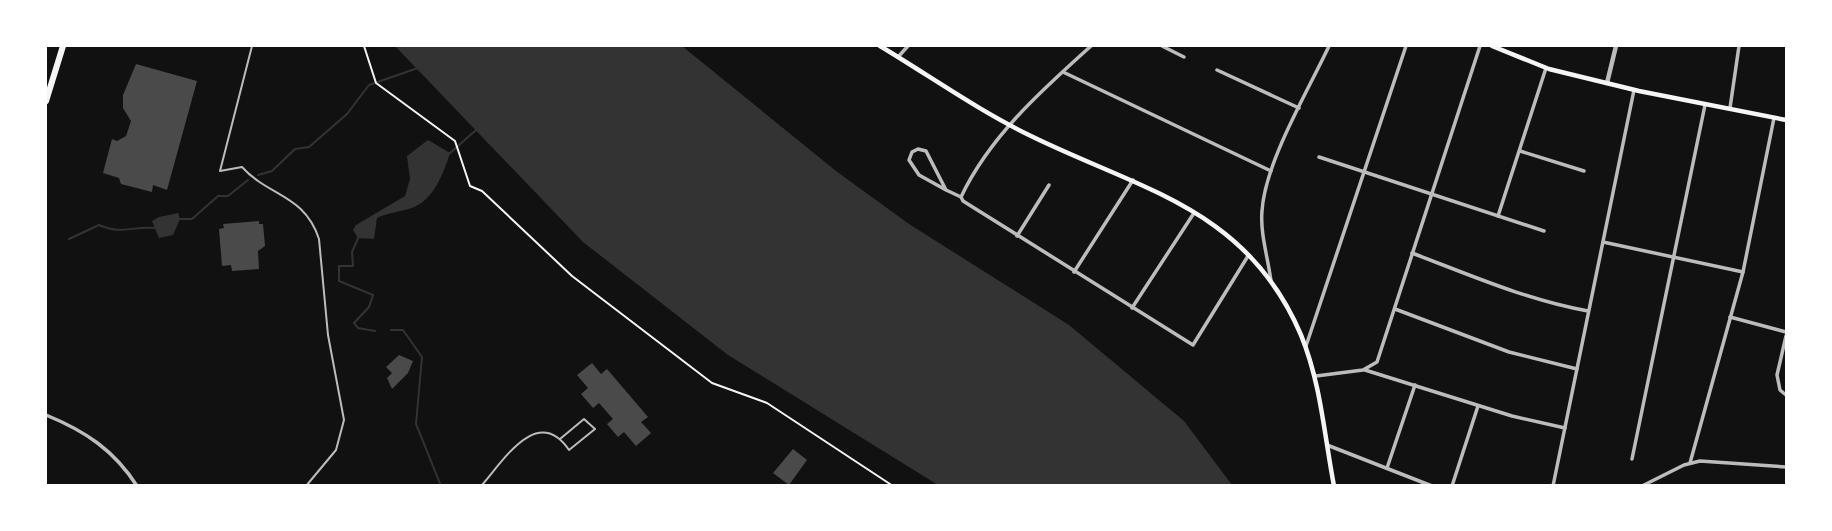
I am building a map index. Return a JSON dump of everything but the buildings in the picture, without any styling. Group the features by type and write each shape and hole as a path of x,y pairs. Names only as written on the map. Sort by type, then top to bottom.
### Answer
{"highway":[{"path":"46,101 63,46"}],"main road":[{"path":"880,46 1009,125 1133,180 1195,211 1224,232 1271,283 1306,348 1316,376 1334,485"},
{"path":"1492,46 1546,68 1787,120"}],"street":[{"path":"898,57 902,46"},
{"path":"898,57 908,46"},
{"path":"961,197 1009,125 1091,46"},
{"path":"1162,46 1184,57"},
{"path":"1271,283 1262,211 1271,171 1328,46"},
{"path":"1306,348 1406,46"},
{"path":"1316,376 1363,370 1377,362 1480,46"},
{"path":"1607,83 1616,46"},
{"path":"1730,108 1740,46"},
{"path":"1498,216 1546,68"},
{"path":"1217,70 1299,108"},
{"path":"1063,72 1271,171"},
{"path":"1553,485 1634,89"},
{"path":"1632,459 1706,103"},
{"path":"1690,463 1743,272 1774,117"},
{"path":"946,190 927,153 920,149 912,152 909,160 915,172 946,190 961,197 966,204 1193,345 1248,256"},
{"path":"1520,151 1584,171"},
{"path":"1319,157 1544,231"},
{"path":"1074,272 1133,180"},
{"path":"1017,236 1049,185"},
{"path":"1132,308 1195,211"},
{"path":"1603,242 1743,272"},
{"path":"1412,253 1508,290 1554,305 1588,312"},
{"path":"1395,309 1509,352 1577,369"},
{"path":"1730,317 1787,334 1777,375 1780,390 1787,395"},
{"path":"1363,370 1478,406 1565,428"},
{"path":"1387,468 1415,385"},
{"path":"1452,485 1478,406"},
{"path":"46,415 76,428 104,446 137,485"},
{"path":"1327,445 1432,485"},
{"path":"1642,485 1700,461 1787,467"}],"lane":[{"path":"252,46 220,171 242,167 260,185 293,201 314,226 319,239 328,335 344,420 336,450 306,485"},
{"path":"481,485 525,438 545,433 560,439 569,450 594,429 584,419 560,439"}],"path":[{"path":"363,46 375,82 455,141 470,186 482,191 572,276 712,383 767,403 894,485"}],"shaded area":[{"path":"395,46 682,46 836,171 909,224 1069,325 1184,421 1232,485 938,485 728,355 583,242"},
{"path":"428,140 450,153 433,191 414,207 377,218 374,239 358,238 353,230 356,225 405,196 410,179 407,156"},
{"path":"178,213 180,219 173,235 159,238 152,221"}],"waterway":[{"path":"258,175 272,171 295,149 309,147 347,114 369,85 418,68"},
{"path":"449,154 476,130"},
{"path":"180,219 192,219 218,196 228,196 248,180"},
{"path":"69,239 99,225 120,230 155,228"},
{"path":"359,236 352,252 353,266 339,266 339,281 373,295 369,307 354,323 358,328 375,331"},
{"path":"391,330 403,330 422,357 416,424 441,486"}]}
